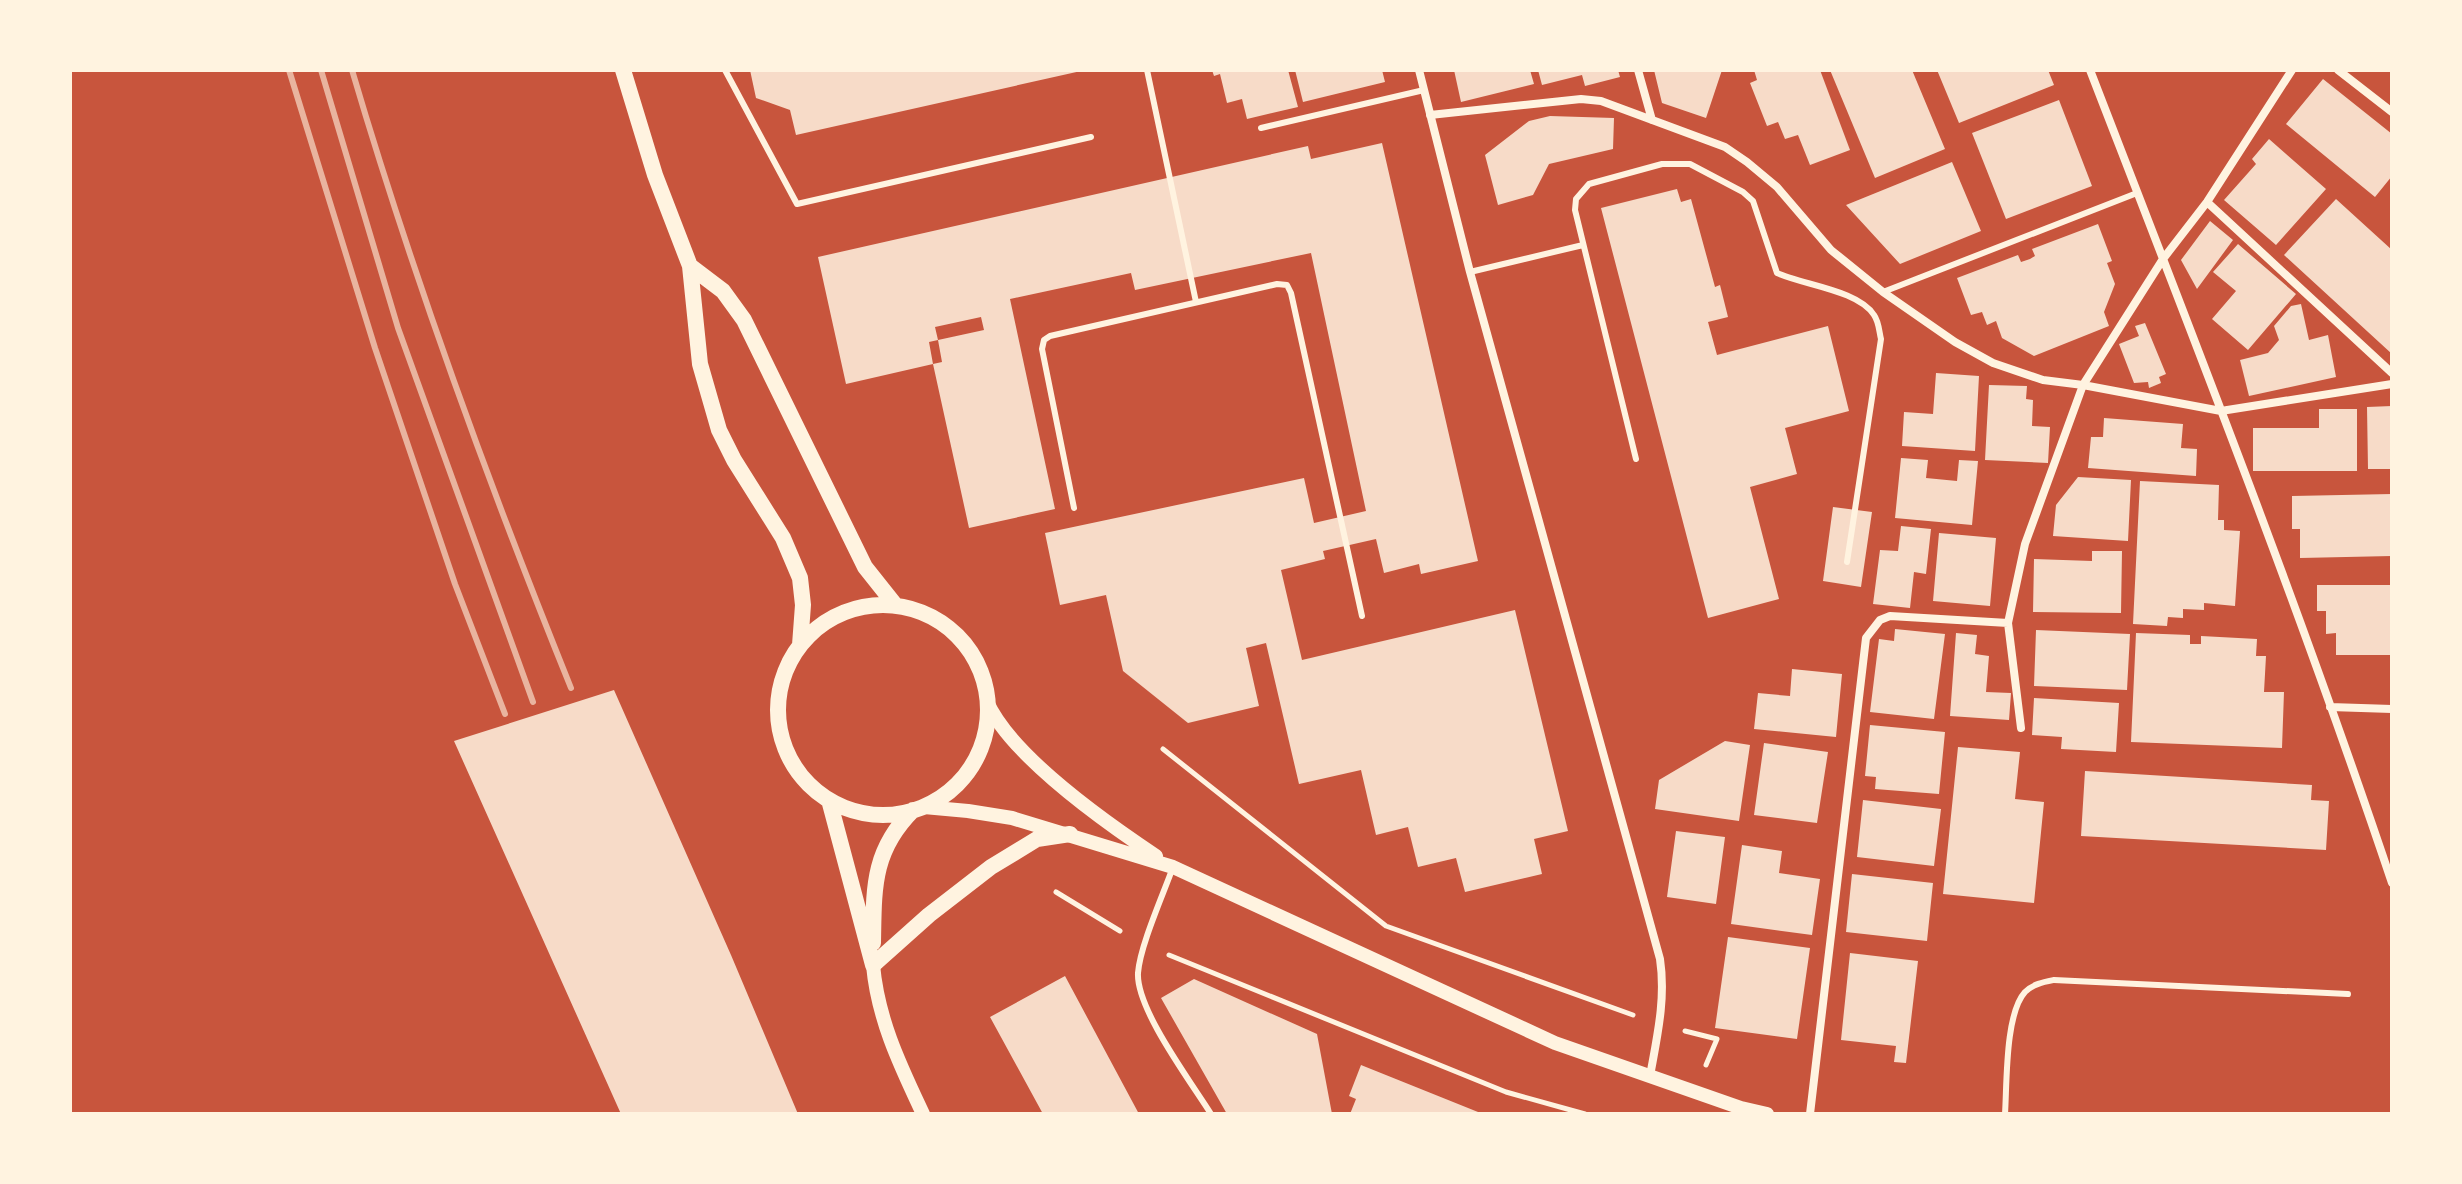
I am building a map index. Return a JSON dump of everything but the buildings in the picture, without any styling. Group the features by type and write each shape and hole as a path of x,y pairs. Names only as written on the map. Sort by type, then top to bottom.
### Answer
{"main road":[{"path":"623,70 655,175 690,266 700,364 719,430 783,538 800,578 803,605 800,645"},
{"path":"690,266 723,291 738,311 865,567 896,606"},
{"path":"873,965 877,867 887,842 897,826 919,808 954,788 975,761 987,729 987,702 977,662 956,635 928,615 896,606 861,607 829,619 800,645 784,672 777,706 782,741 797,773 823,798 854,812 890,815 919,808"},
{"path":"829,800 873,965"},
{"path":"873,965 929,915 991,867 1037,839 1070,834"}],"street":[{"path":"1419,70 1470,272 1660,959 1663,980 1650,1076"},
{"path":"1638,70 1652,120"},
{"path":"2090,70 2221,411 2392,883"},
{"path":"2021,728 2008,623 2025,544 2083,385 2163,259 2207,202 2292,70"},
{"path":"2338,70 2392,112"},
{"path":"1430,115 1581,99 1601,101 1725,147 1777,187 1831,250 1883,292 1955,342 1993,363 2043,380 2221,411 2392,384"},
{"path":"2207,202 2392,373"},
{"path":"1810,1114 1866,638 1880,620 1890,616 2008,623"},
{"path":"987,702 1003,730 1019,749 1110,824 1173,867"},
{"path":"2330,707 2392,709"},
{"path":"919,808 1012,818 1173,867 1555,1043 1695,1092 1728,1108 1767,1114"},
{"path":"873,965 880,1014 923,1114"}],"lane":[{"path":"725,70 797,204 1091,137"},
{"path":"1147,70 1196,302"},
{"path":"1261,128 1424,90"},
{"path":"1636,459 1583,245 1575,210 1576,199 1589,184 1662,164 1690,164 1743,192 1753,201 1777,273 1849,297 1873,313 1881,339 1847,562"},
{"path":"1883,292 2137,193"},
{"path":"1470,272 1583,245"},
{"path":"1074,508 1042,349 1044,340 1050,336 1196,302 1277,284 1287,285 1362,616"},
{"path":"1173,867 1138,975 1147,1008 1211,1114"},
{"path":"2005,1114 2012,1024 2025,992 2037,983 2054,980 2348,994"}],"path":[{"path":"1163,749 1386,926 1659,1025 1717,1039 1695,1092"},
{"path":"1056,892 1146,945 1506,1092 1585,1114"}],"railway":[{"path":"289,70 375,348 455,584 505,714"},
{"path":"321,70 398,328 533,702"},
{"path":"352,70 454,382 571,688"}]}
